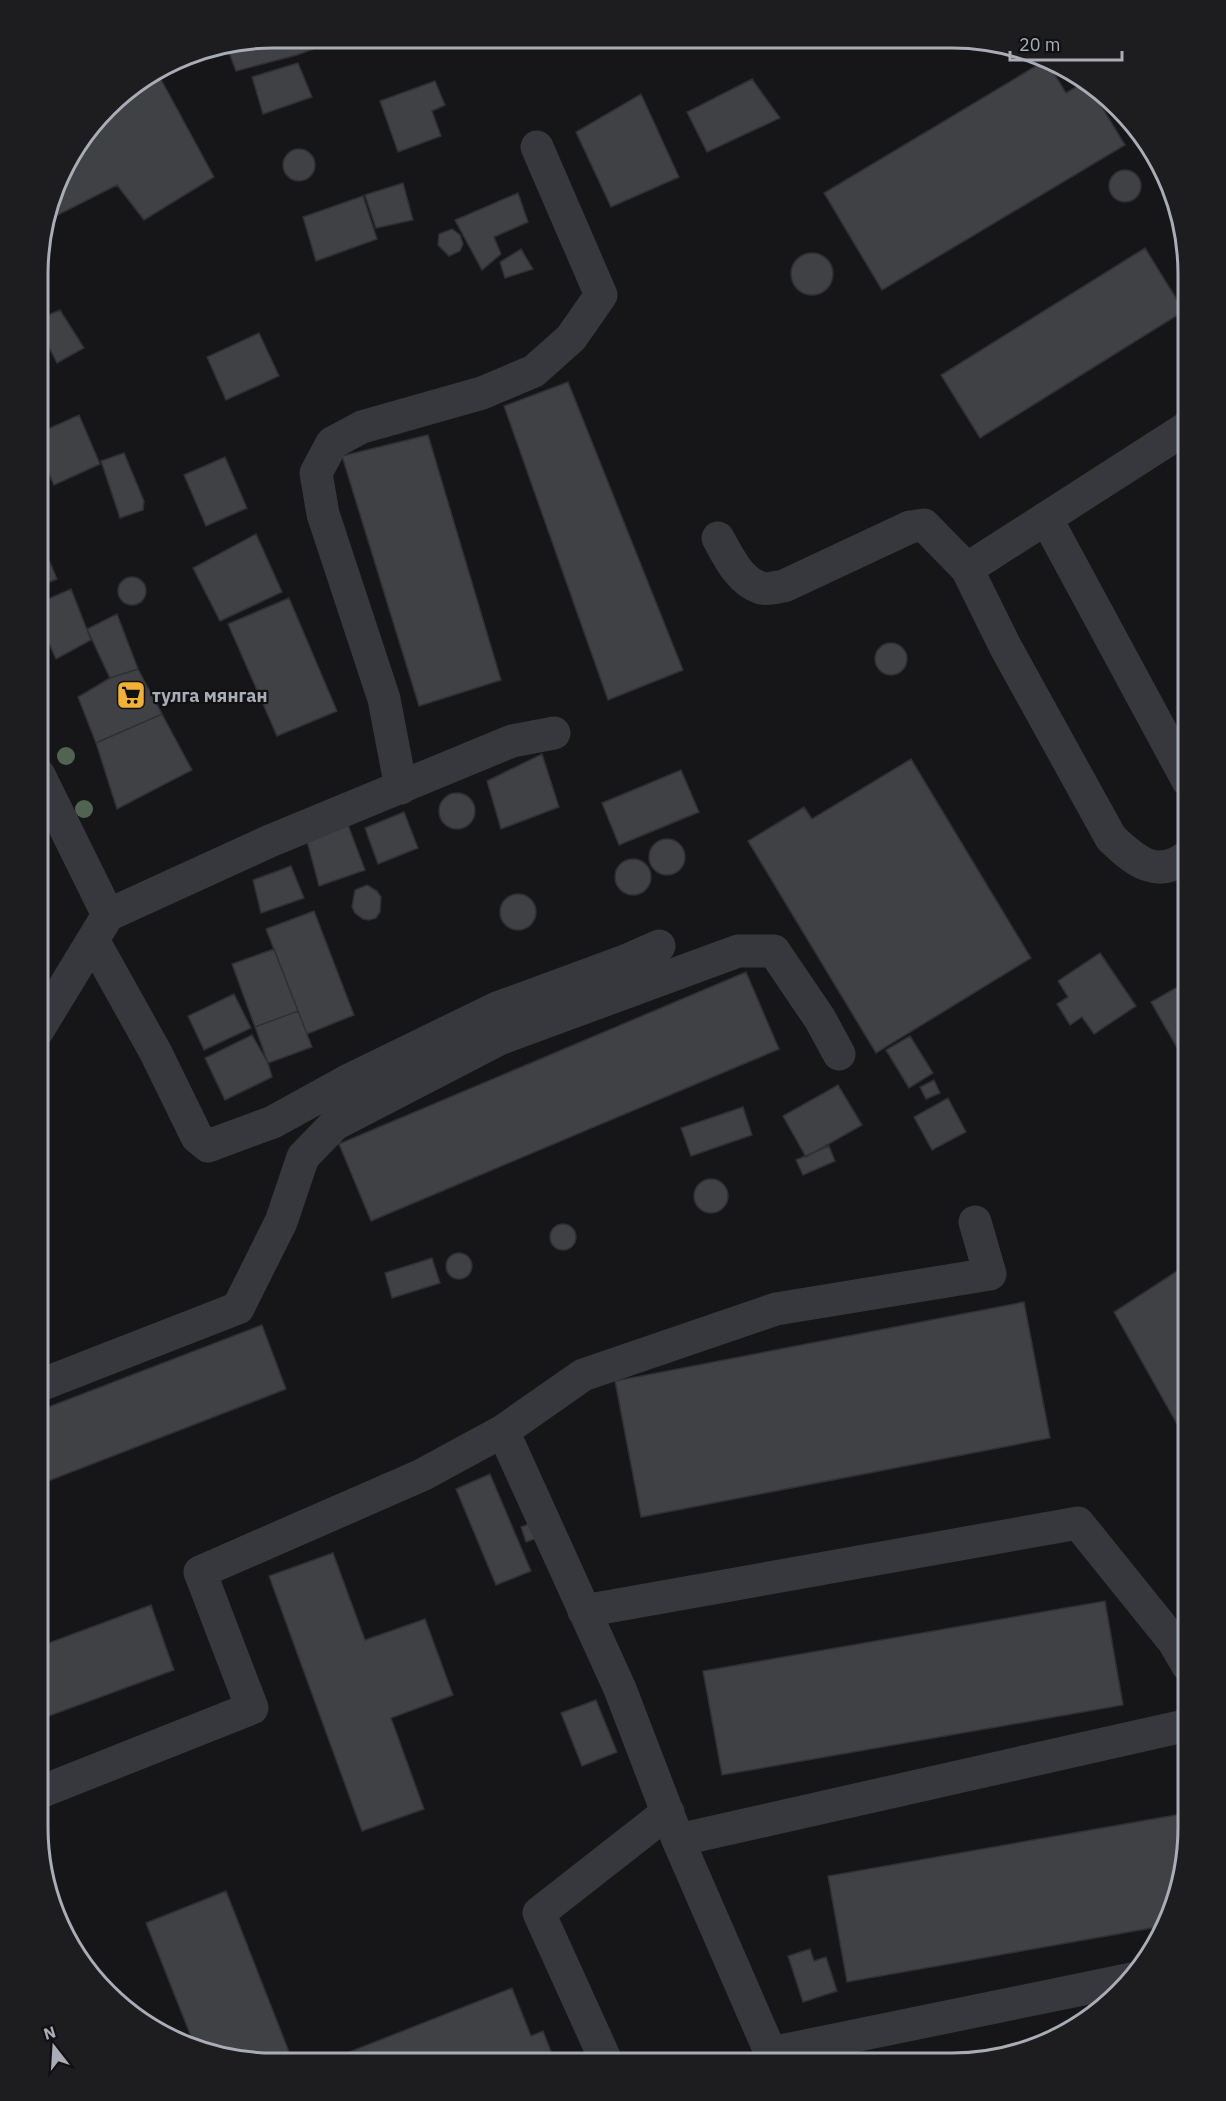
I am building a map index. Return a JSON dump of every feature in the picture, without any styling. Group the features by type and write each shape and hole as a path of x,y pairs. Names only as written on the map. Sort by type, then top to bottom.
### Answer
{"street":[{"path":"401,788 384,699 322,514 316,473 332,443 362,427 482,393 534,372 571,338 602,295 537,147"},
{"path":"967,569 1178,433"},
{"path":"1046,518 1178,762"},
{"path":"718,538 736,568 747,581 762,589 784,586 910,527 924,525 967,569 1005,646 1111,838 1127,853 1148,866 1159,868 1178,864"},
{"path":"48,1015 100,927 270,841 512,741 554,733"},
{"path":"48,797 100,927 156,1053 197,1137 207,1146 273,1122 351,1079 497,1008 625,961 659,946"},
{"path":"48,1382 238,1308 281,1222 303,1157 335,1124 499,1039 738,951 774,951 820,1019 839,1054"},
{"path":"48,1789 252,1708 200,1572 422,1475 503,1431 583,1375 776,1309 990,1274 975,1222"},
{"path":"503,1431 620,1689 673,1826 771,2053"},
{"path":"584,1611 1078,1523 1178,1649"},
{"path":"603,2053 539,1913 673,1826 1178,1727"},
{"path":"796,2053 1116,1983"}],"building":[{"path":"259,48 316,48 297,55 236,71 229,52"},
{"path":"298,63 312,97 263,114 252,77"},
{"path":"1038,65 1053,72 1066,93 1078,86 1099,102 1125,145 882,290 824,193"},
{"path":"160,78 214,177 144,220 117,185 56,216 71,174 95,136 125,104"},
{"path":"752,79 780,118 707,152 687,112"},
{"path":"435,81 445,105 432,111 441,136 398,152 380,101"},
{"path":"641,94 679,177 611,207 576,132"},
{"path":"299,149 310,154 315,165 310,176 299,181 288,176 283,165 288,154"},
{"path":"1125,170 1137,174 1141,186 1137,198 1125,202 1113,198 1109,186 1113,174"},
{"path":"403,183 413,220 376,228 365,195"},
{"path":"518,193 528,222 494,237 501,254 482,270 455,220"},
{"path":"363,196 377,239 316,261 303,217"},
{"path":"452,229 460,235 463,244 460,251 449,256 438,245 439,234"},
{"path":"1145,248 1178,301 1178,315 980,438 941,375"},
{"path":"521,249 533,269 505,278 500,262"},
{"path":"812,253 827,259 833,274 827,289 812,295 797,289 791,274 797,259"},
{"path":"60,310 84,348 57,363 48,345 48,315"},
{"path":"259,333 279,376 226,400 207,357"},
{"path":"568,382 683,670 608,700 504,406"},
{"path":"79,415 100,464 54,485 48,471 48,429"},
{"path":"428,435 501,680 419,706 342,456"},
{"path":"124,453 144,501 143,510 120,518 101,461"},
{"path":"225,457 247,508 206,526 184,475"},
{"path":"256,534 282,592 220,621 193,568"},
{"path":"48,558 57,579 48,582"},
{"path":"132,577 142,581 146,591 142,601 132,605 122,601 118,591 122,581"},
{"path":"71,589 91,640 56,659 48,641 48,599"},
{"path":"289,598 337,711 277,736 228,624"},
{"path":"117,614 138,669 110,678 87,629"},
{"path":"891,643 902,648 907,659 902,670 891,675 880,670 875,659 880,648"},
{"path":"138,669 162,714 96,743 78,697 110,678"},
{"path":"162,714 192,770 117,809 96,743"},
{"path":"542,754 559,807 501,829 487,781"},
{"path":"911,759 1031,958 876,1053 748,841 804,807 812,819"},
{"path":"681,770 699,812 619,845 602,803"},
{"path":"457,793 470,798 475,811 470,824 457,829 444,824 439,811 444,798"},
{"path":"404,812 418,848 378,864 365,828"},
{"path":"348,825 365,870 319,886 307,841"},
{"path":"667,839 680,844 685,857 680,870 667,875 654,870 649,857 654,844"},
{"path":"633,859 646,864 651,877 646,890 633,895 620,890 615,877 620,864"},
{"path":"291,866 304,898 261,913 253,880"},
{"path":"367,885 377,891 381,897 380,912 376,918 369,920 355,913 352,907 355,890"},
{"path":"518,894 531,899 536,912 531,925 518,930 505,925 500,912 505,899"},
{"path":"314,911 354,1015 307,1034 266,929"},
{"path":"274,949 298,1011 255,1027 232,964"},
{"path":"1100,953 1136,1006 1094,1034 1082,1017 1070,1025 1057,1004 1068,997 1058,981"},
{"path":"746,972 779,1049 371,1221 339,1144"},
{"path":"1178,987 1178,1049 1151,1002"},
{"path":"234,994 251,1028 204,1050 188,1016"},
{"path":"298,1011 312,1047 268,1063 255,1027"},
{"path":"252,1035 268,1063 272,1077 225,1100 205,1058"},
{"path":"910,1036 933,1073 909,1088 886,1050"},
{"path":"934,1080 940,1093 926,1099 920,1087"},
{"path":"838,1085 862,1125 806,1157 783,1116"},
{"path":"948,1098 966,1132 932,1150 914,1117"},
{"path":"743,1107 752,1135 691,1156 681,1128"},
{"path":"829,1146 835,1161 803,1175 796,1160"},
{"path":"711,1179 723,1184 728,1196 723,1208 711,1213 699,1208 694,1196 699,1184"},
{"path":"563,1224 573,1227 576,1237 573,1247 563,1250 553,1247 550,1237 553,1227"},
{"path":"459,1253 468,1257 472,1266 468,1275 459,1279 450,1275 446,1266 450,1257"},
{"path":"432,1258 440,1283 392,1298 385,1273"},
{"path":"1178,1270 1177,1424 1114,1312"},
{"path":"1024,1302 1050,1438 641,1517 615,1381"},
{"path":"262,1325 286,1389 48,1481 48,1407"},
{"path":"490,1474 531,1571 496,1585 456,1489"},
{"path":"532,1523 537,1538 526,1542 521,1527"},
{"path":"333,1553 365,1640 425,1619 453,1695 391,1718 424,1809 362,1831 269,1576"},
{"path":"1105,1601 1123,1705 722,1775 703,1671"},
{"path":"151,1605 174,1670 48,1716 48,1643"},
{"path":"596,1700 617,1752 582,1766 561,1713"},
{"path":"1178,1815 1178,1842 1174,1871 1155,1927 847,1982 828,1876"},
{"path":"226,1891 289,2053 259,2053 230,2049 191,2037 146,1923"},
{"path":"810,1949 814,1961 826,1957 837,1991 803,2002 788,1956"},
{"path":"512,1988 531,2036 543,2031 552,2053 347,2053"}],"place":[{"name":"тулга мянган","path":"131,695"}]}
